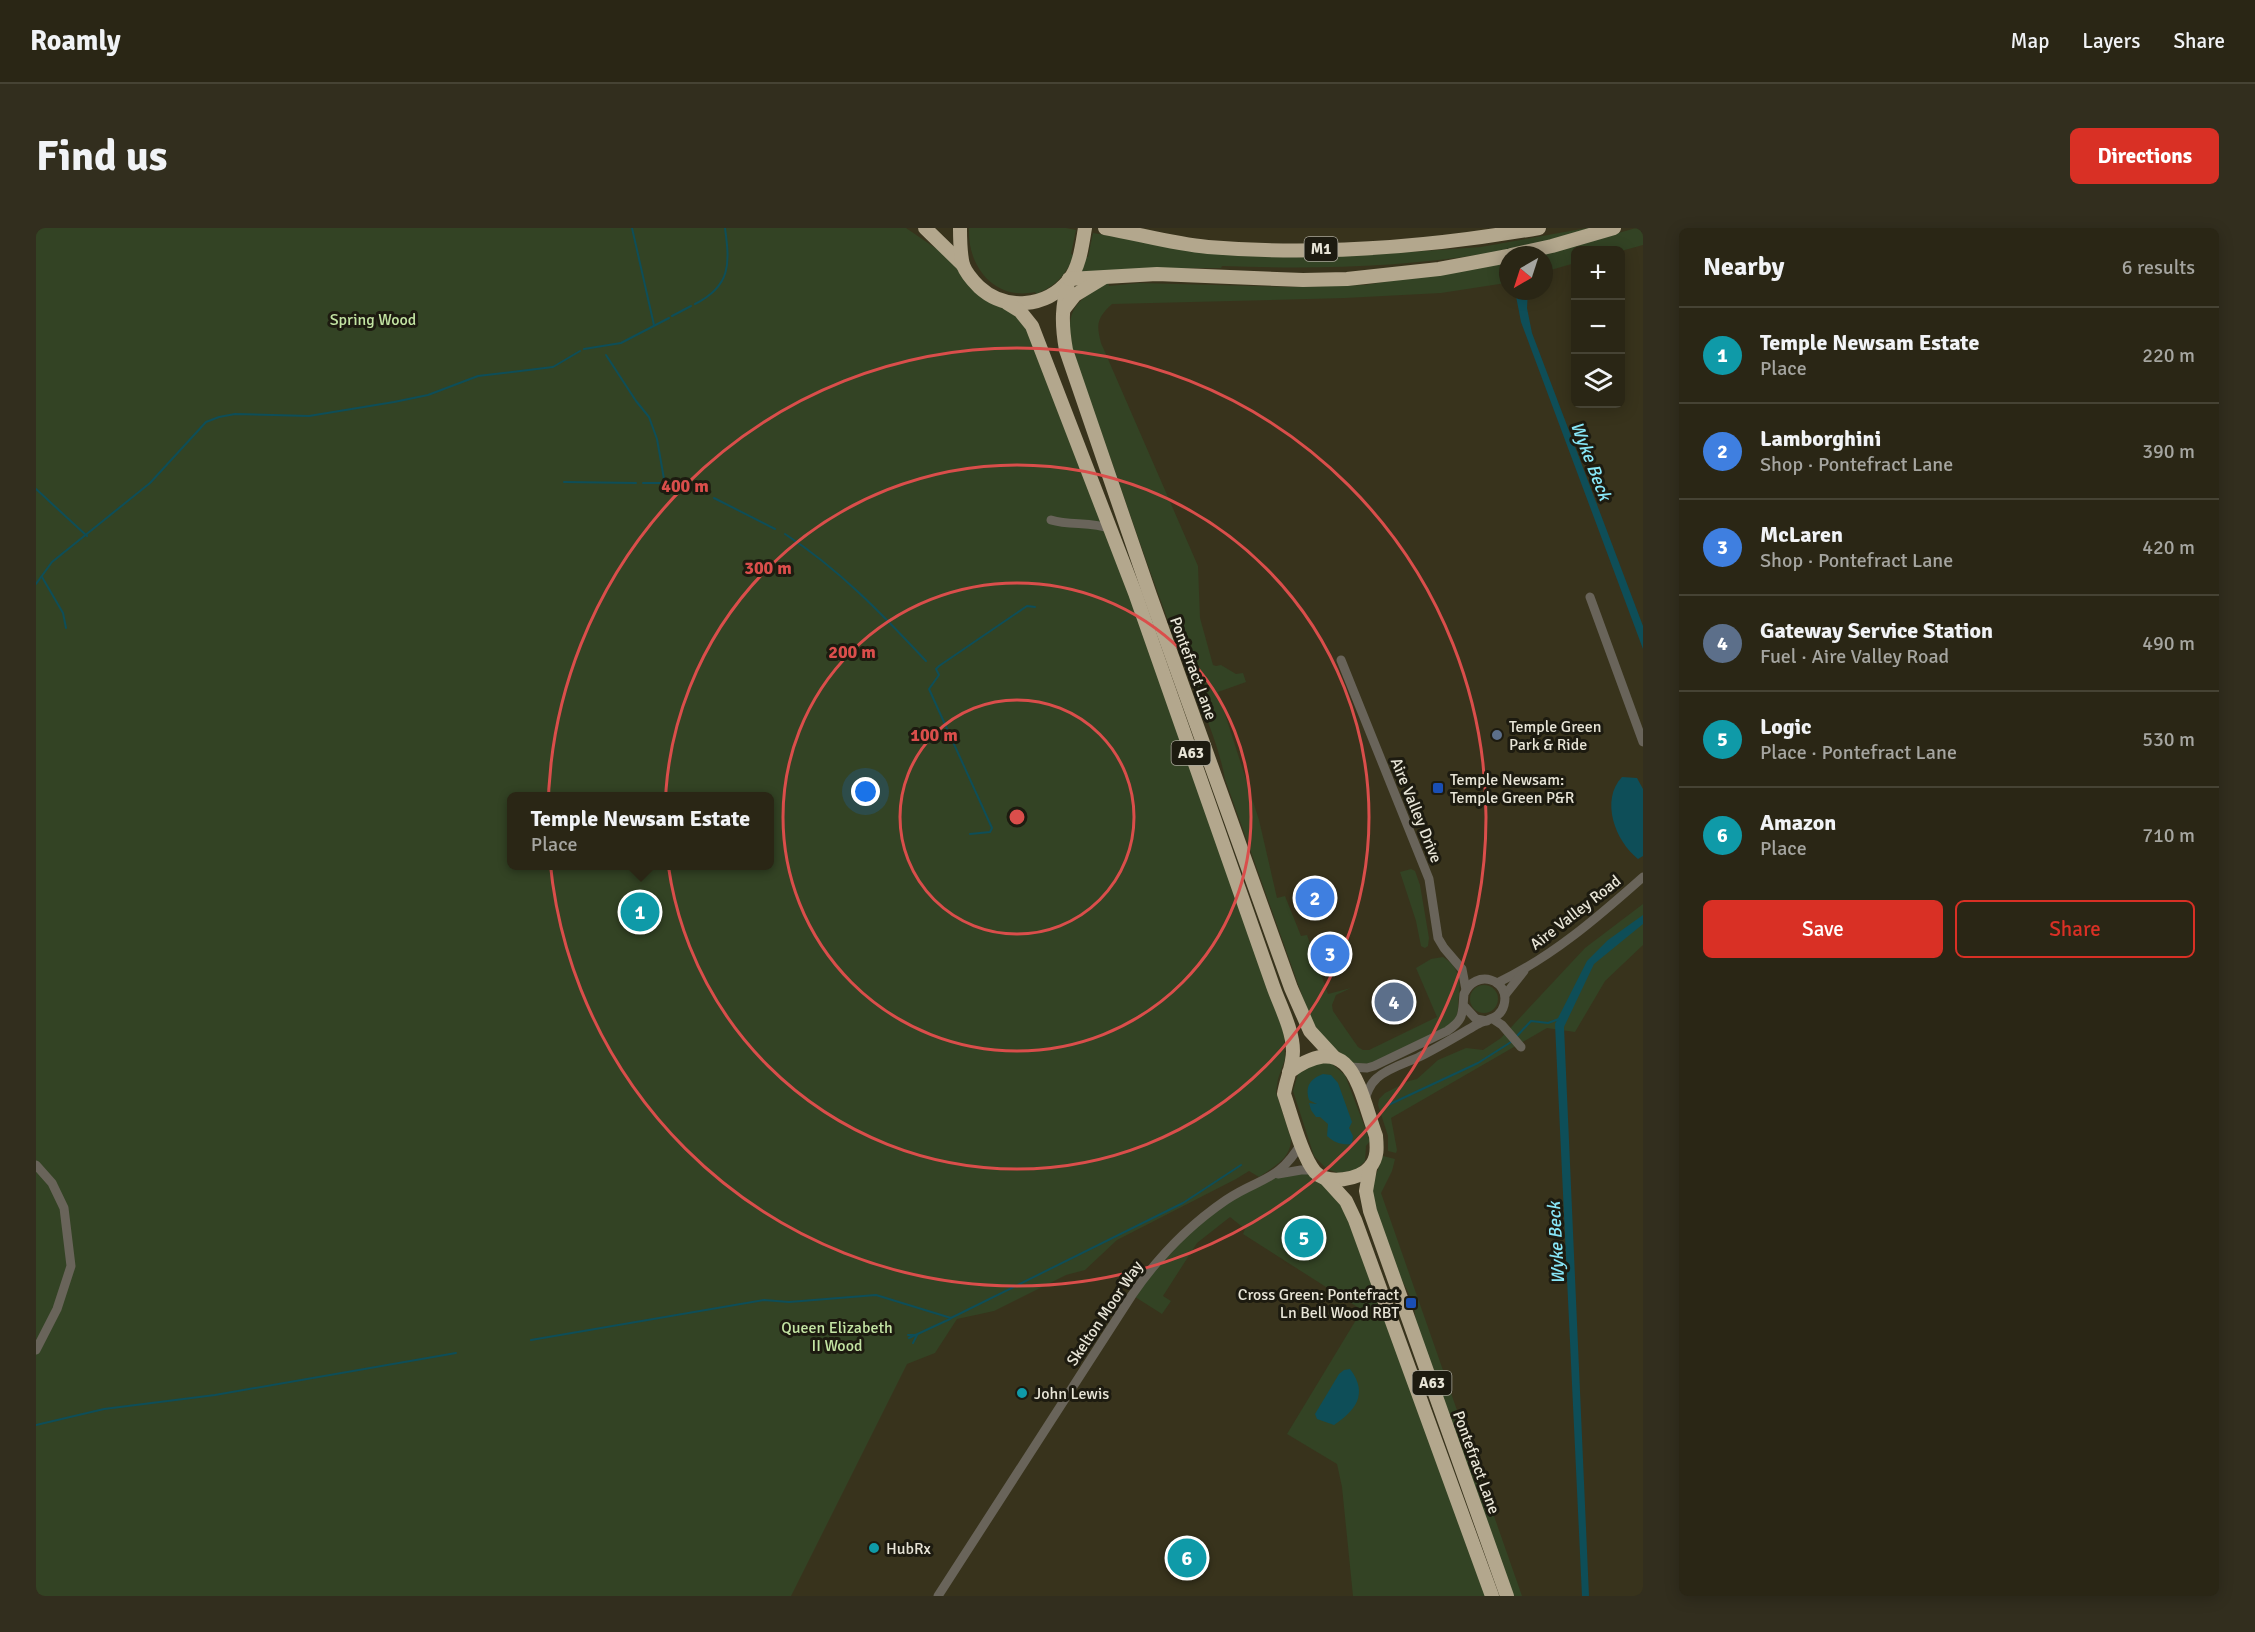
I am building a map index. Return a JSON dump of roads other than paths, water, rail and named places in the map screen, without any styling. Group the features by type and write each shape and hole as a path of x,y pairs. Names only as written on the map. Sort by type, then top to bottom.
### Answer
{"highway":[{"name":"Pontefract Lane","path":"925,228 963,265 974,282 985,292 1020,311 1032,326 1104,509 1292,1042 1292,1062 1288,1072"},
{"path":"960,228 963,265"},
{"path":"1007,303 1020,304 1042,300 1058,291 1069,279 1077,265 1085,228"},
{"name":"M1","path":"1105,228 1206,247 1297,250 1377,247 1485,237 1539,228"},
{"path":"1552,246 1614,228"},
{"name":"M1","path":"1069,279 1157,274 1304,280 1347,279 1439,269 1499,257"},
{"name":"M1","path":"1062,312 1075,295 1107,276"},
{"name":"Pontefract Lane","path":"1069,279 1062,312 1066,350 1150,595 1284,967 1310,1031 1333,1056"},
{"path":"1288,1072 1304,1061 1318,1056 1333,1056"},
{"name":"A63","path":"1333,1056 1349,1067 1355,1076 1376,1136 1376,1157 1370,1168"},
{"name":"A63","path":"1288,1072 1284,1094 1306,1158 1314,1170 1326,1179"},
{"name":"Pontefract Lane","path":"1370,1168 1366,1191 1370,1210 1507,1596"},
{"path":"1326,1179 1348,1177 1370,1168"},
{"name":"Pontefract Lane","path":"1326,1179 1346,1201 1355,1220 1492,1596"}],"street":[{"path":"1087,523 1104,509"},
{"path":"1051,520 1062,523 1087,523 1111,529"},
{"path":"1590,597 1643,742"},
{"name":"Aire Valley Drive","path":"1341,660 1429,879 1438,938 1462,969 1480,979"},
{"name":"Aire Valley Road","path":"1497,983 1526,969 1574,935 1643,877"},
{"name":"Aire Valley Drive","path":"1462,969 1466,990"},
{"name":"Aire Valley Road","path":"1505,995 1526,969"},
{"path":"1511,1033 1490,1020 1476,1019 1465,1007 1463,998 1469,985 1480,979 1497,983 1505,995 1504,1008 1511,1033 1521,1047"},
{"path":"1349,1067 1374,1066 1447,1031 1457,1025 1465,1007"},
{"path":"1364,1102 1369,1088 1379,1076 1439,1047 1477,1024 1490,1020 1504,1008"},
{"name":"Skelton Moor Way","path":"938,1596 1151,1269 1175,1241 1228,1198 1275,1174 1292,1160 1302,1142"},
{"path":"36,1164 52,1183 64,1208 71,1266 57,1309 36,1350"},
{"name":"Skelton Moor Way","path":"1275,1174 1314,1170"}],"water":[{"path":"1517,300 1527,300 1532,333 1643,626 1643,649 1521,322"},
{"path":"1622,777 1637,778 1643,789 1643,856 1638,859 1623,842 1613,820 1612,797 1615,786"},
{"path":"1643,915 1643,924 1594,964 1564,1027 1589,1596 1582,1596 1555,1024 1587,961 1608,940"},
{"path":"1323,1074 1331,1075 1338,1083 1352,1122 1349,1128 1353,1136 1352,1144 1338,1143 1327,1136 1328,1124 1320,1117 1316,1117 1311,1110 1309,1103 1317,1104 1309,1100 1308,1087 1315,1078"},
{"path":"1350,1369 1356,1378 1359,1394 1353,1408 1334,1425 1317,1419 1315,1414 1339,1374"}],"waterway":[{"path":"632,228 654,325"},
{"path":"695,304 716,290 722,282 727,263 725,228"},
{"path":"672,316 691,306"},
{"path":"584,349 621,343 669,318"},
{"path":"36,584 52,562 150,483 206,422 235,414 309,416 394,402 428,395 478,376 553,367 580,351"},
{"path":"606,355 649,417 657,439 664,479"},
{"path":"564,482 636,483"},
{"path":"643,483 661,483"},
{"path":"36,489 87,536"},
{"path":"714,498 775,529"},
{"path":"785,534 842,577 926,661"},
{"path":"42,577 63,613 66,628"},
{"path":"970,834 990,832 992,828 929,689 939,675 936,669 939,666 1027,606 1035,607"},
{"path":"1515,1038 1531,1021 1548,1023 1559,1019"},
{"path":"1386,1106 1478,1063 1511,1042"},
{"path":"531,1340 764,1300 789,1302 876,1295 951,1318 1183,1203 1241,1165"},
{"path":"909,1338 950,1319"},
{"path":"908,1335 917,1335 913,1343"},
{"path":"36,1425 104,1409 215,1395 456,1353"}],"place":[{"name":"Temple Green Park & Ride","path":"1497,735"},
{"name":"Temple Newsam: Temple Green P&R","path":"1438,788"},
{"name":"Lamborghini","path":"1315,898"},
{"name":"Temple Newsam Estate","path":"640,912"},
{"name":"McLaren","path":"1330,954"},
{"name":"Gateway Service Station","path":"1394,1002"},
{"name":"Logic","path":"1304,1238"},
{"name":"Cross Green: Pontefract Ln Bell Wood RBT","path":"1411,1303"},
{"name":"John Lewis","path":"1022,1393"},
{"name":"HubRx","path":"874,1548"},
{"name":"Amazon","path":"1187,1558"}],"park label":[{"name":"Spring Wood","path":"373,319"},
{"name":"Queen Elizabeth II Wood","path":"837,1336"}],"water label":[{"name":"Wyke Beck","path":"1591,461"},
{"name":"Wyke Beck","path":"1556,1243"}]}
